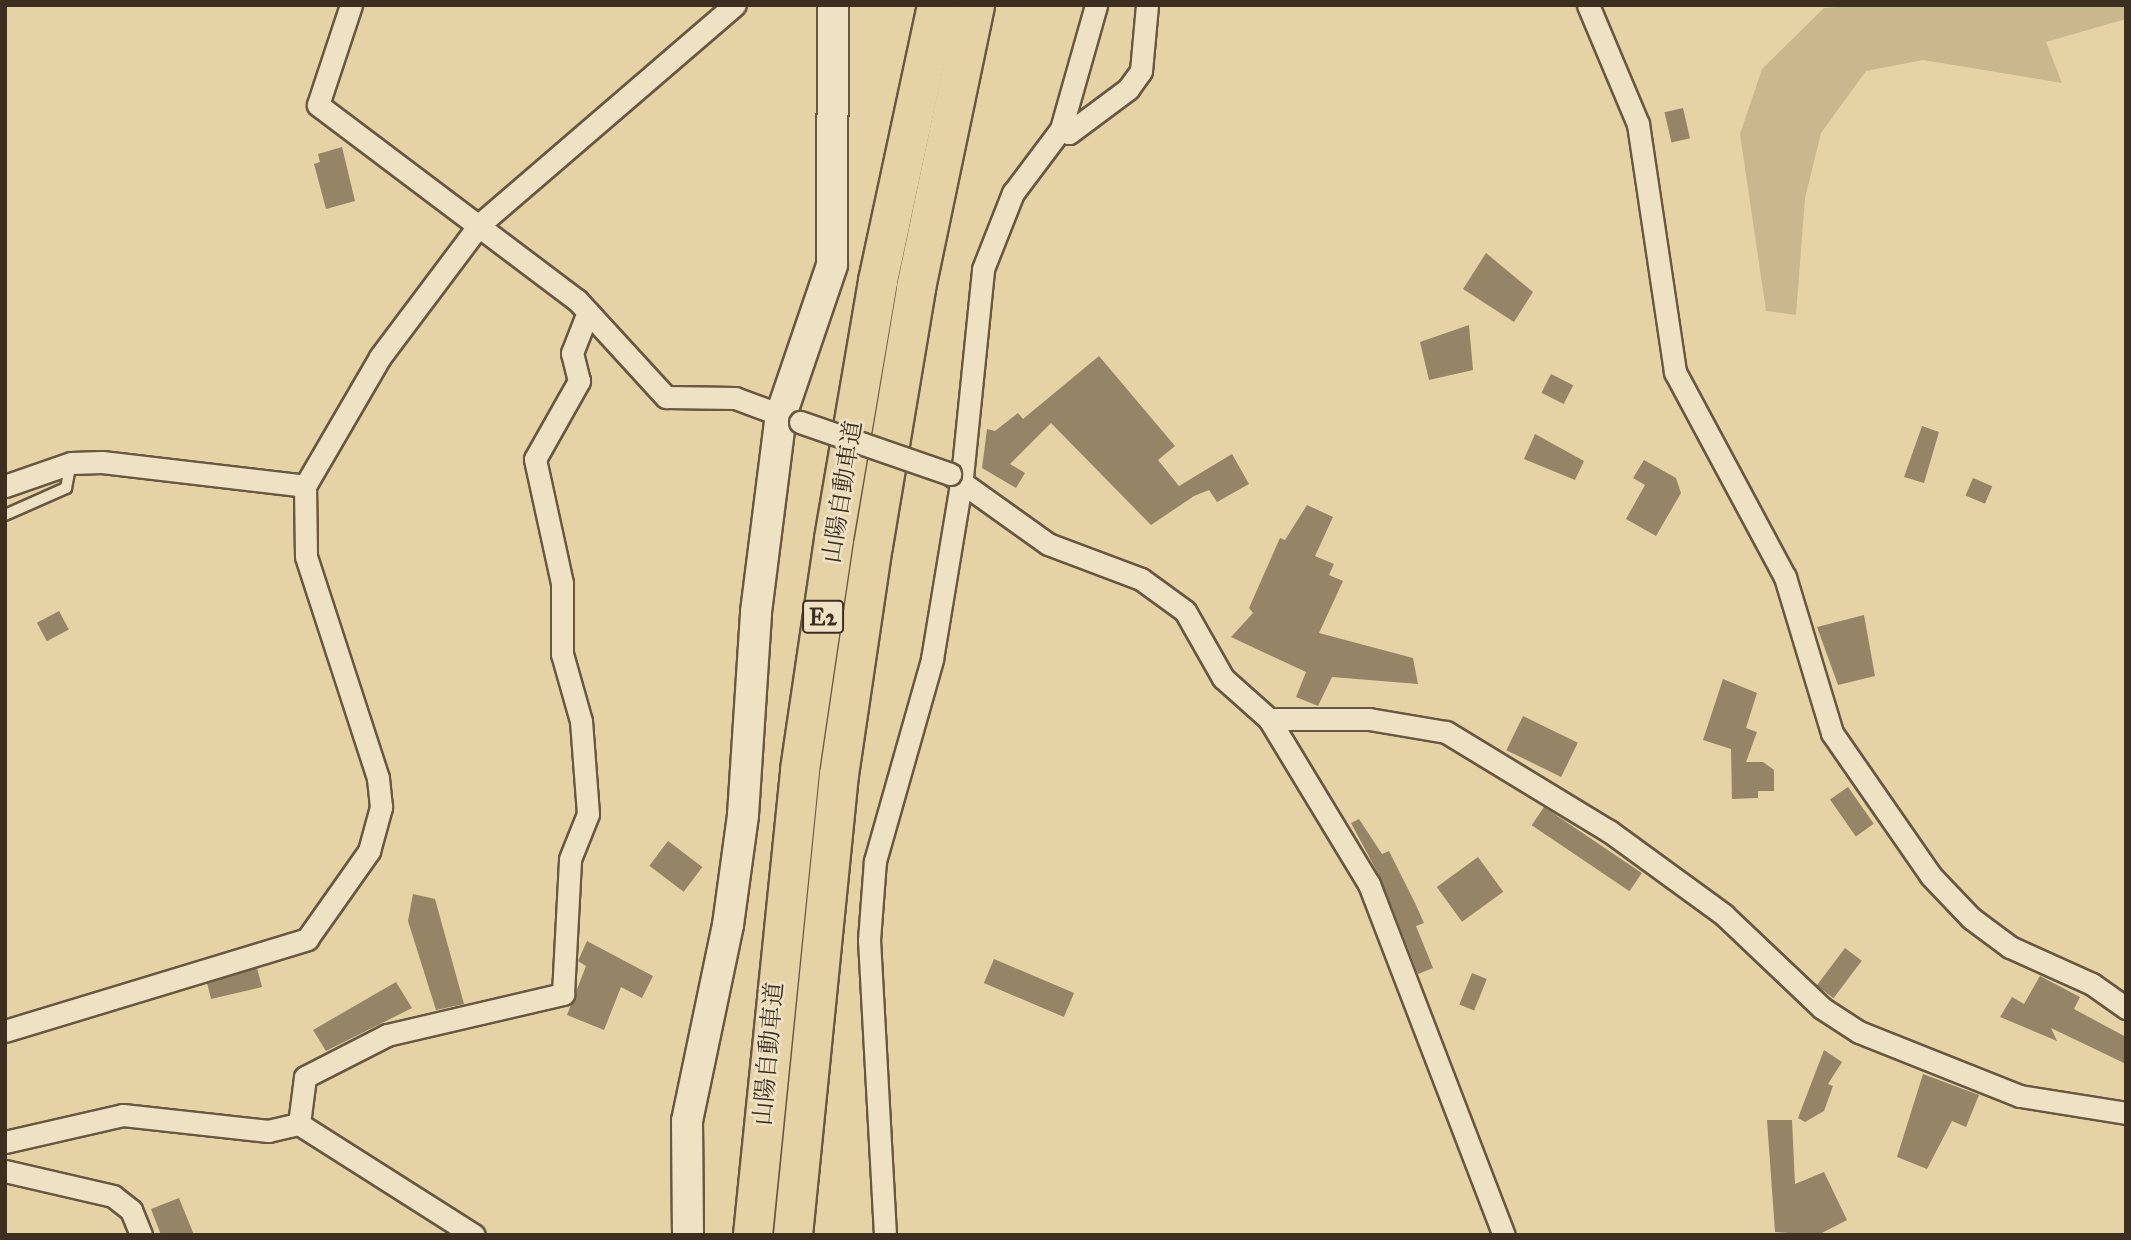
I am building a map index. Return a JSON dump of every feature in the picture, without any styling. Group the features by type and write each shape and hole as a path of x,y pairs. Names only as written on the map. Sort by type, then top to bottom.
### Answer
{"highway":[{"name":"山陽自動車道","path":"753,1235 799,783 832,552 878,281 937,5"},
{"name":"山陽自動車道","path":"793,1235 821,928 867,586 916,288 975,5"}],"street":[{"path":"351,5 318,105 480,225 588,312 666,397 735,398 956,475 1048,544 1141,579 1185,611 1223,678 1269,719 1368,884 1504,1235"},
{"path":"5,1031 307,939 369,851 381,807 378,778 306,556 305,486 380,357 480,225 735,5"},
{"path":"688,1235 687,1121 728,925 743,815 756,612 790,419 832,265 833,5"},
{"path":"885,1235 869,940 875,861 932,659 983,269 1013,193 1061,130 1096,5"},
{"path":"1061,130 1069,133 1128,89 1140,71 1147,5"},
{"path":"1588,5 1638,124 1675,372 1785,577 1832,733 1931,876 1971,918 2010,947 2092,984 2126,1008"},
{"path":"299,1124 305,1077 387,1035 563,994 570,859 588,814 581,721 562,654 562,583 535,459 579,381 572,353 588,312"},
{"path":"5,486 71,463 175,466 305,486"},
{"path":"1269,719 1369,719 1446,732 1609,831 1724,915 1822,1008 1860,1032 2021,1096 2126,1113"},
{"path":"5,1142 122,1115 268,1131 299,1124 474,1235"},
{"path":"5,1171 113,1196 131,1210 141,1235"}],"lane":[{"path":"5,515 66,488 71,463"}],"shaded area":[{"path":"1860,5 2126,5 2126,19 2046,42 2062,83 1923,60 1866,71 1821,133 1805,198 1796,315 1766,311 1740,134 1762,69 1824,8"}],"building":[{"path":"1683,108 1690,138 1671,142 1664,112"},
{"path":"342,147 355,201 326,209 314,164 320,162 318,154"},
{"path":"1486,253 1533,292 1514,322 1463,289"},
{"path":"1469,325 1473,370 1429,380 1420,342"},
{"path":"1099,356 1175,446 1158,460 1179,486 1232,454 1249,484 1217,502 1209,490 1194,496 1151,525 1051,423 1010,464 1025,473 1016,488 982,468 987,429 995,431 1018,413 1023,419"},
{"path":"1551,374 1573,385 1564,404 1541,393"},
{"path":"1922,426 1939,432 1924,483 1904,477"},
{"path":"1535,434 1584,461 1575,480 1524,459"},
{"path":"1644,460 1676,478 1681,493 1656,536 1626,519 1645,485 1633,478"},
{"path":"1973,478 1992,486 1985,504 1966,495"},
{"path":"1307,505 1333,517 1315,556 1334,564 1329,575 1343,581 1319,633 1413,658 1418,684 1332,677 1318,706 1296,697 1306,672 1231,637 1253,613 1249,608 1280,538 1285,540"},
{"path":"59,611 69,630 47,641 37,623"},
{"path":"1864,615 1875,676 1838,685 1817,627"},
{"path":"1723,679 1757,693 1746,728 1757,732 1746,762 1763,762 1774,770 1774,791 1758,791 1758,798 1732,799 1731,749 1703,740"},
{"path":"1523,716 1578,743 1561,777 1506,750"},
{"path":"1848,787 1874,824 1856,836 1830,800"},
{"path":"1544,807 1642,873 1630,891 1532,825"},
{"path":"1359,819 1382,854 1389,851 1415,903 1424,923 1416,926 1433,968 1418,974 1381,879 1351,823"},
{"path":"668,841 702,867 684,892 649,866"},
{"path":"1478,857 1503,892 1462,922 1437,887"},
{"path":"413,894 435,899 464,1004 436,1010 408,921"},
{"path":"587,941 653,976 642,998 621,987 604,1030 567,1015 586,966 578,961"},
{"path":"1845,948 1862,961 1833,998 1817,986"},
{"path":"994,959 1074,993 1064,1017 984,983"},
{"path":"257,968 262,987 211,999 207,983"},
{"path":"1472,973 1487,979 1474,1011 1459,1005"},
{"path":"2040,976 2080,997 2074,1009 2126,1037 2126,1064 2051,1028 2057,1041 2000,1017 2012,997 2024,1004"},
{"path":"396,982 412,1008 326,1051 313,1030"},
{"path":"1824,1050 1842,1062 1828,1084 1833,1086 1824,1111 1805,1122 1798,1118"},
{"path":"1923,1074 1979,1095 1966,1127 1952,1121 1927,1169 1897,1157"},
{"path":"1767,1120 1792,1120 1795,1184 1824,1172 1847,1220 1818,1235 1775,1232"},
{"path":"179,1198 194,1235 161,1235 151,1209"}]}
